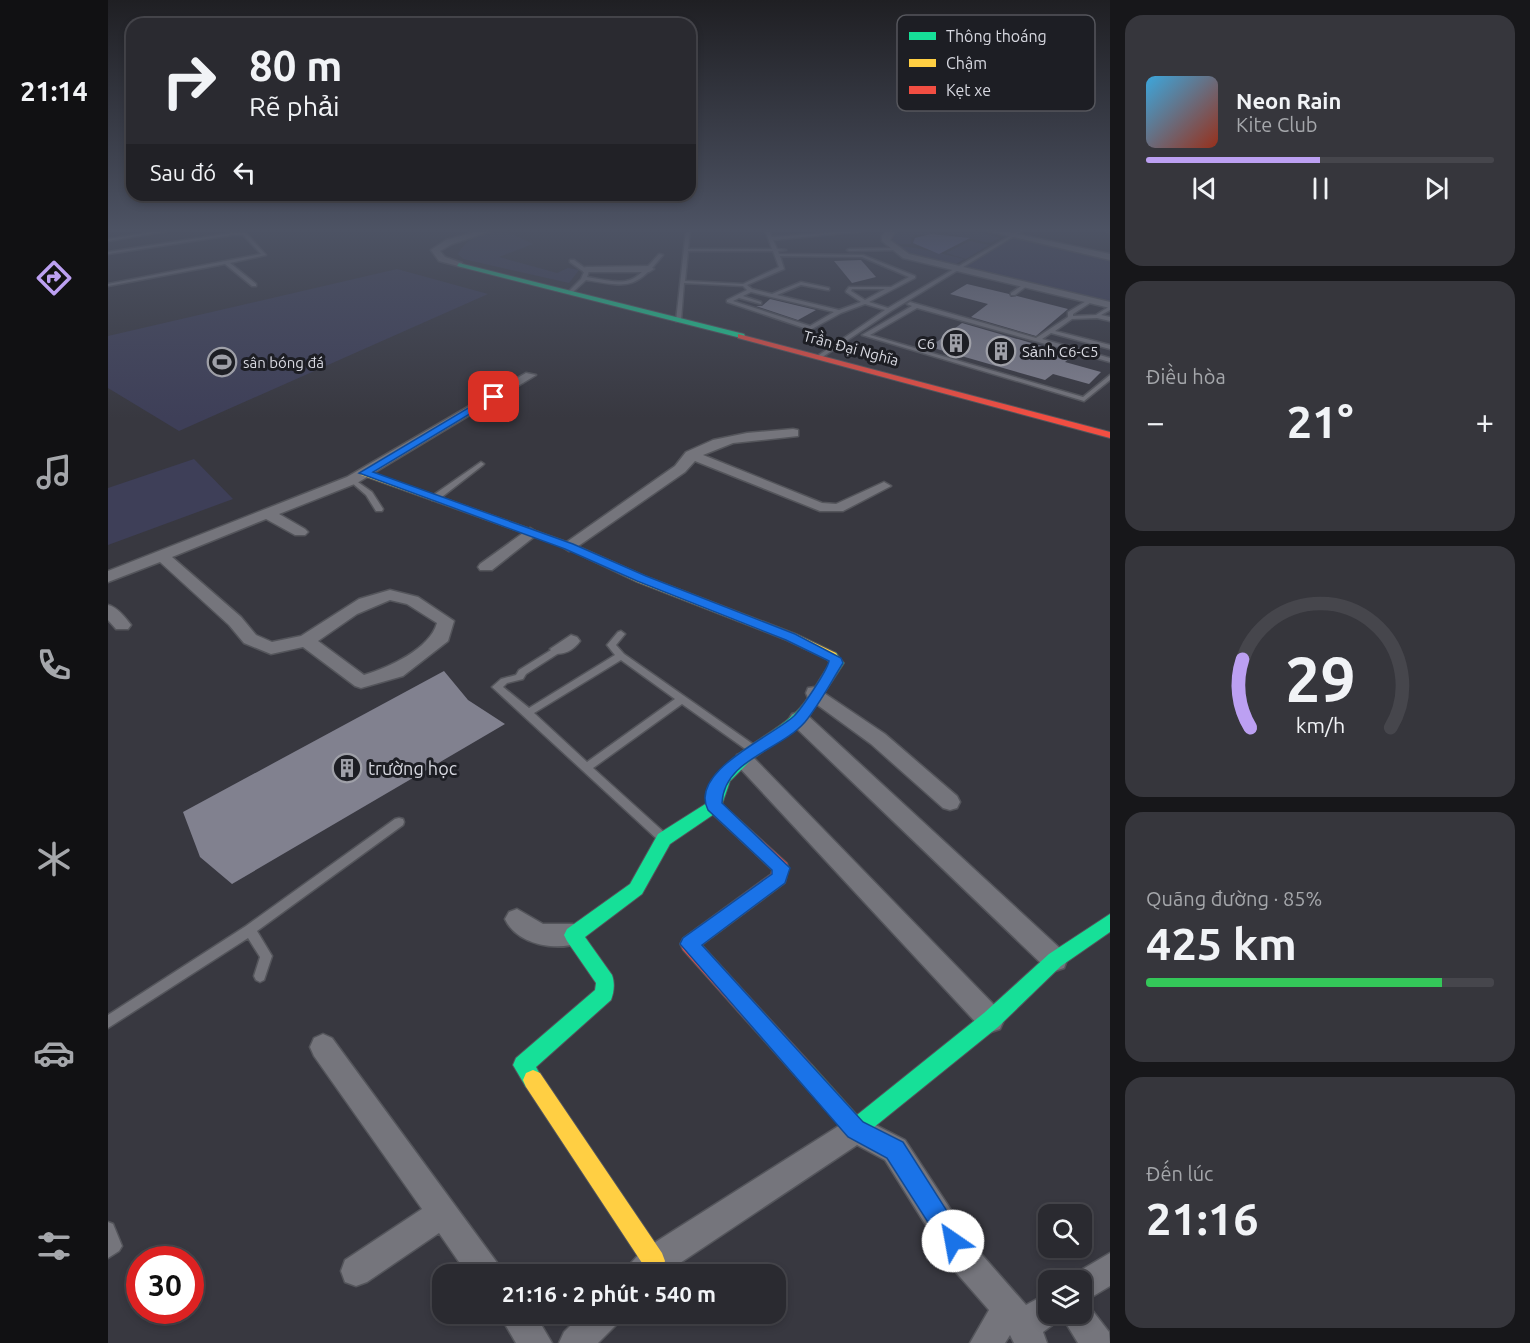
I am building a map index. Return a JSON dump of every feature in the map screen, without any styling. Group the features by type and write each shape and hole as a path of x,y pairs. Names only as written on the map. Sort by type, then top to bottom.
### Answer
{"street":[{"name":"Trần Đại Nghĩa","path":"577,293 1110,435"},
{"path":"1057,293 1110,307"},
{"path":"108,577 352,480 530,375"},
{"path":"569,546 680,469 691,455 705,446 744,437 794,433"},
{"path":"691,455 820,507 838,508 884,486"},
{"path":"364,473 569,546 641,579 790,637 834,658 837,663 799,719 728,769 715,790 714,806"},
{"path":"268,514 300,532"},
{"path":"486,567 530,532"},
{"path":"162,556 235,621 250,639 271,648 306,641 361,605 390,596 400,595 446,621 442,637 397,672 361,682 306,641"},
{"path":"108,610 122,625"},
{"path":"815,693 878,739 950,802"},
{"path":"799,719 1054,960"},
{"path":"750,755 991,1020"},
{"path":"517,919 533,932 550,937 573,935 636,890 664,839 714,806"},
{"path":"714,806 781,868 779,878 689,944 856,1129 895,1150 965,1259 1028,1322 986,1343"},
{"path":"653,1264 856,1129 991,1020 1054,960 1110,922"},
{"path":"573,935 605,981 604,994 523,1065 645,1264"},
{"path":"323,1047 479,1264"},
{"path":"356,1271 442,1214"},
{"path":"1092,1280 1110,1268"},
{"path":"522,1324 536,1343"},
{"path":"574,1343 594,1324"},
{"path":"1084,1324 1098,1343"}],"lane":[{"path":"678,320 682,293"},
{"path":"745,293 729,301 810,328 883,293"},
{"path":"762,293 839,312"},
{"path":"773,295 779,293"},
{"path":"851,293 865,302 889,310"},
{"path":"821,356 918,293"},
{"path":"738,296 759,303"},
{"path":"1071,318 1070,313 1090,301"},
{"path":"903,302 1110,360"},
{"path":"916,306 865,335 1084,399 1110,377"},
{"path":"1097,316 1110,307"},
{"path":"1038,339 1071,318 1097,316 1110,319"},
{"path":"1050,331 1110,347"},
{"path":"435,498 481,464"},
{"path":"352,480 369,494 379,509"},
{"path":"621,634 611,645 621,656 682,699 750,755"},
{"path":"565,645 522,672 520,677 504,681 496,687 528,712 664,839"},
{"path":"528,712 621,656"},
{"path":"587,767 682,699"},
{"path":"108,1022 250,930 399,822"},
{"path":"250,930 266,956 260,976"},
{"path":"108,1229 114,1246 108,1250"}],"shaded area":[{"name":"sân bóng đá","path":"295,293 488,294 179,431 108,388 108,336"},
{"path":"1059,293 1110,293 1110,305"},
{"path":"194,459 233,499 108,545 108,488"}],"building":[{"path":"1003,293 1011,297 1017,296 1068,309 1036,336 971,317 988,304 950,294"},
{"path":"770,299 816,310 798,320 756,306 762,306"},
{"path":"962,323 1073,355 1065,362 1101,372 1089,384 1053,374 1045,380 930,347"},
{"name":"trường học","path":"444,671 468,700 505,724 232,884 200,857 183,812"}],"traffic: fast":[{"path":"569,293 741,336"},
{"path":"533,1080 523,1065 604,994 605,981 573,935 636,889 664,839 714,806 717,790 724,777 734,766 745,756 785,730 803,714 814,701 837,663 831,656"},
{"path":"805,1072 856,1129 991,1020 1055,960 1110,922"}],"traffic: slow":[{"path":"365,473 569,546 641,579 791,637 831,656"},
{"path":"533,1080 654,1261"}],"traffic: jam":[{"path":"741,336 1110,435"},
{"path":"714,806 781,868 779,878 689,944 805,1072"}],"place":[{"name":"C6","path":"956,343"},
{"name":"Sảnh C6-C5","path":"1001,351"},
{"name":"sân bóng đá","path":"222,362"},
{"name":"trường học","path":"347,768"}],"route":[{"path":"494,397 364,473 569,546 641,579 790,637 834,658 837,663 799,719 728,769 715,790 714,806 781,868 779,878 689,944 856,1129 895,1150 953,1241"}]}
